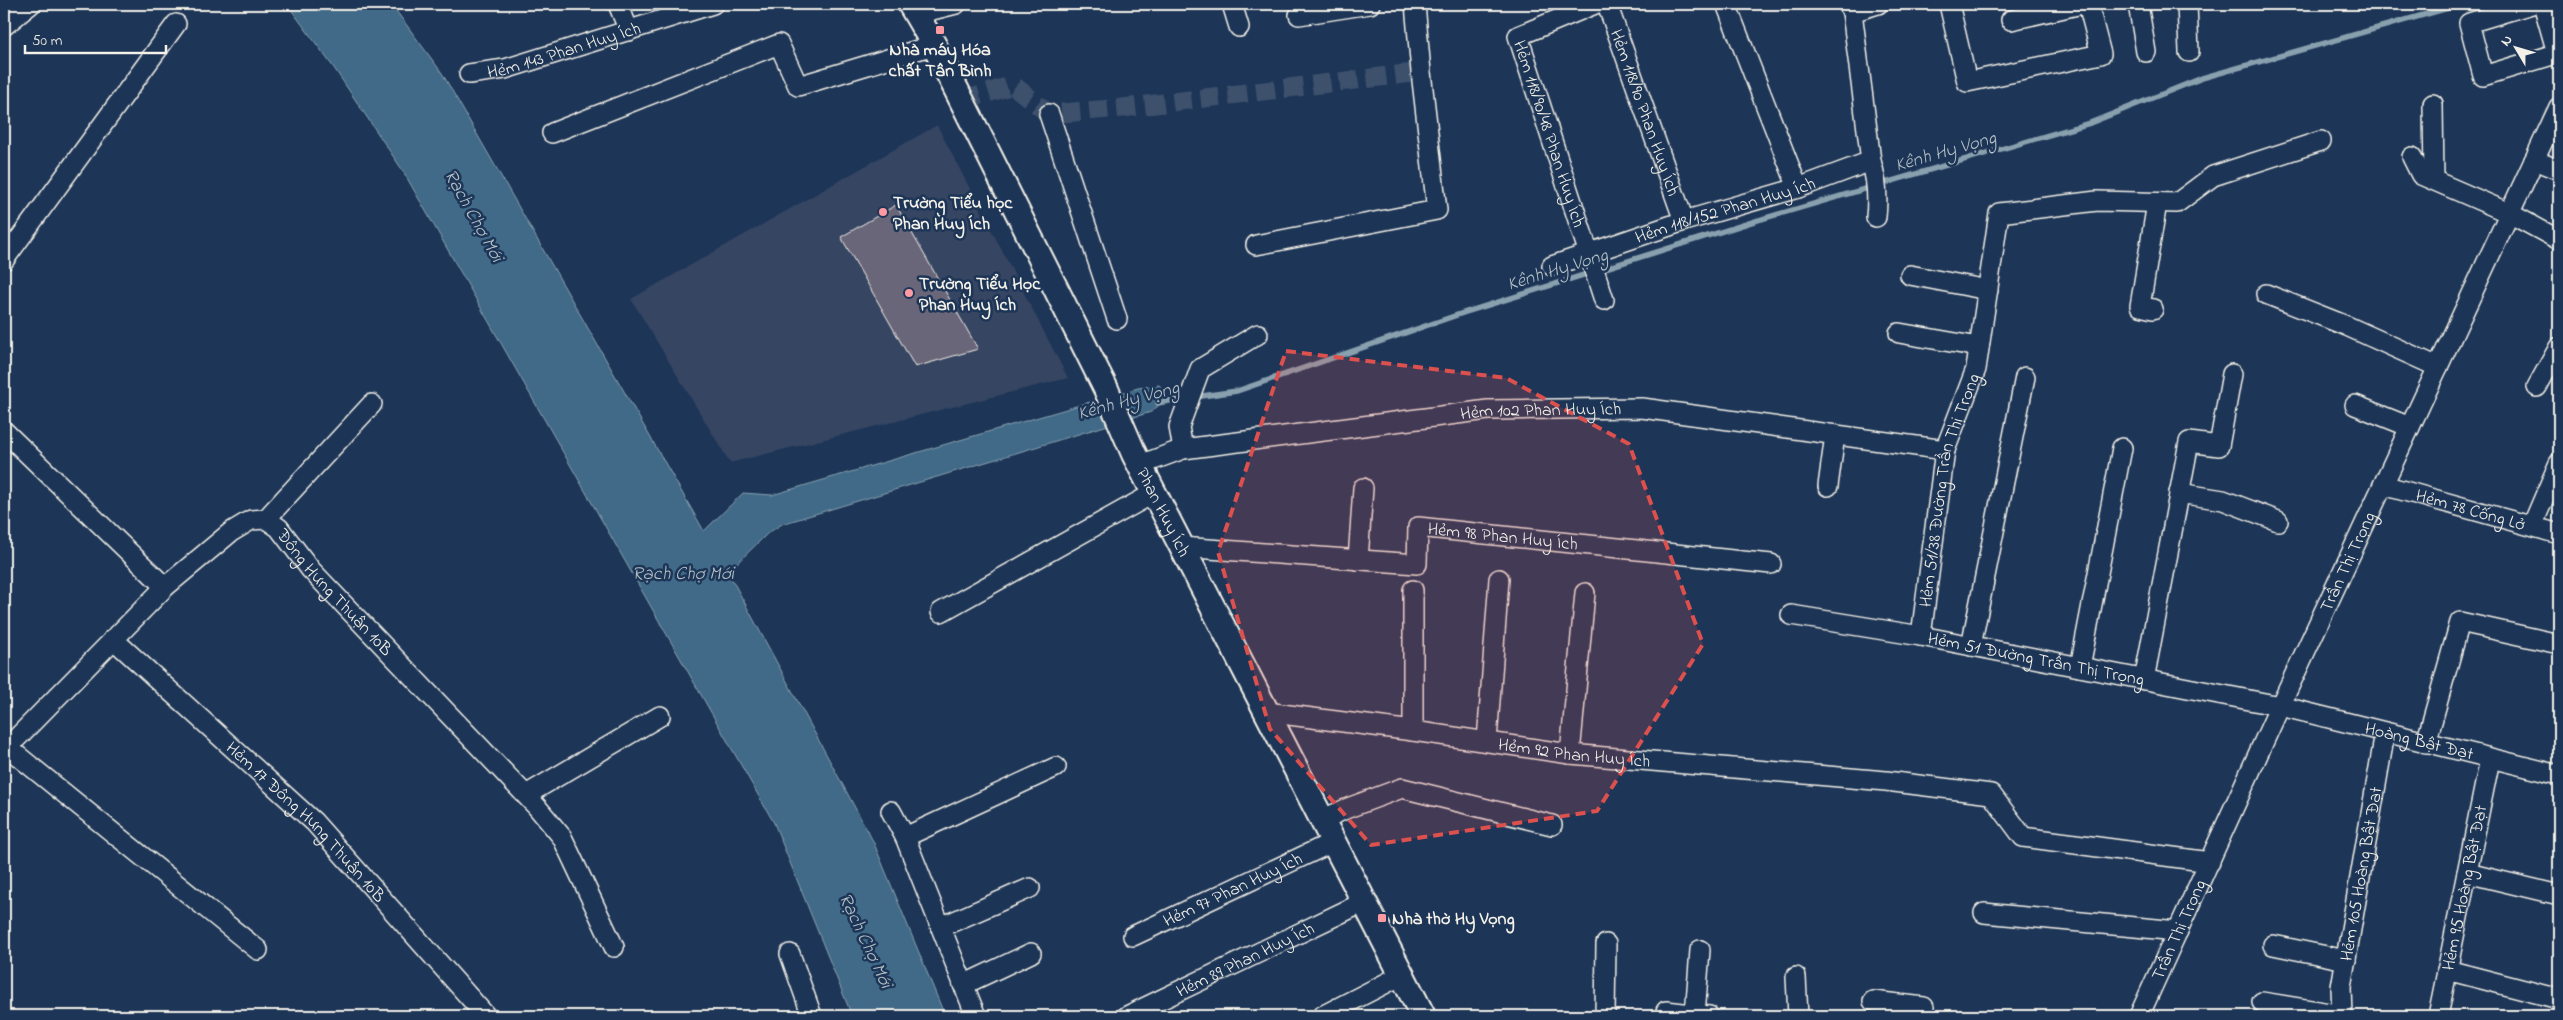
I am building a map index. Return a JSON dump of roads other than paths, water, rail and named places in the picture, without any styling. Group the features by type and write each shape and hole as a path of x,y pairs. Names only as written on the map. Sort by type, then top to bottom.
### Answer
{"main road":[{"name":"Phan Huy Ích","path":"913,9 934,45 1106,389 1137,460 1423,1016"}],"street":[{"path":"7,21 31,4"},
{"path":"618,4 629,31"},
{"name":"Hẻm 143 Phan Huy Ích","path":"469,74 505,69 713,4"},
{"path":"913,9 956,4"},
{"path":"1232,4 1239,27"},
{"path":"1299,15 1370,4"},
{"path":"1256,245 1437,210 1420,72 1415,4"},
{"name":"Hẻm 118/90/48 Phan Huy Ích","path":"1591,254 1572,205 1518,36 1596,4"},
{"name":"Hẻm 118/90 Phan Huy Ích","path":"1607,4 1684,222"},
{"path":"1726,4 1798,188"},
{"path":"1876,217 1878,197 1850,8 1878,4"},
{"path":"1949,4 1966,82 2101,54 2088,4"},
{"path":"2010,20 2082,4"},
{"path":"2138,4 2146,52"},
{"path":"2187,4 2189,52"},
{"path":"2532,4 2469,24 2483,76 2558,53 2544,4"},
{"path":"4,260 176,24"},
{"path":"552,133 779,44 798,86 934,45"},
{"path":"2433,104 2434,180"},
{"name":"Trần Thị Trọng","path":"2139,1016 2280,706 2559,108"},
{"path":"1049,114 1117,319"},
{"name":"Hẻm 51/38 Đường Trần Thị Trọng","path":"1921,636 1945,450 1976,369 1999,213 2097,201 2177,203 2213,176 2321,141"},
{"path":"2412,157 2421,175 2509,213 2559,240"},
{"path":"2534,160 2559,170"},
{"name":"Hẻm 118/152 Phan Huy Ích","path":"1552,266 1684,222 1873,167"},
{"path":"2153,309 2140,306 2157,203"},
{"path":"1591,254 1604,300"},
{"path":"1910,275 1988,290"},
{"path":"2266,294 2347,326 2438,367"},
{"path":"1899,333 1979,348"},
{"path":"1183,449 1179,427 1200,369 1258,334"},
{"path":"2537,387 2559,347"},
{"path":"2144,680 2189,442 2220,446 2232,374"},
{"path":"1971,646 2024,377"},
{"path":"266,519 372,404"},
{"path":"2355,405 2410,427"},
{"name":"Hẻm 102 Phan Huy Ích","path":"1137,460 1183,449 1488,410 1642,408 1945,450"},
{"path":"4,431 165,587"},
{"path":"1828,486 1835,435"},
{"path":"2080,667 2122,448"},
{"path":"2532,526 2559,463"},
{"name":"Hẻm 78 Cống Lở","path":"2383,485 2559,534"},
{"path":"1358,560 1363,488"},
{"path":"2180,492 2223,500 2278,521"},
{"path":"941,612 1154,493"},
{"name":"Đông Hưng Thuận 10B","path":"5,749 165,587 231,532 251,520 266,519 280,528 311,570 526,795 562,837 614,947"},
{"name":"Hẻm 98 Phan Huy Ích","path":"1181,546 1417,564 1418,527 1771,564"},
{"path":"1487,741 1499,578"},
{"path":"1413,590 1413,730"},
{"path":"1570,754 1585,593"},
{"name":"Hẻm 51 Đường Trần Thị Trọng","path":"1791,615 1921,636 2280,706"},
{"path":"2426,743 2460,622 2559,644"},
{"name":"Hẻm 17 Đông Hưng Thuận 10B","path":"113,639 314,822 486,1016"},
{"name":"Hoàng Bật Đạt","path":"2280,706 2559,775"},
{"name":"Hẻm 92 Phan Huy Ích","path":"1266,712 1413,730 1570,754 1886,780 1991,794 2023,838 2210,862"},
{"path":"526,795 660,716"},
{"name":"Hẻm 105 Hoàng Bật Đạt","path":"2342,1016 2341,987 2385,733"},
{"path":"5,749 258,950"},
{"name":"Hẻm 95 Hoàng Bật Đạt","path":"2438,1016 2490,759"},
{"path":"905,837 1056,768"},
{"path":"1321,820 1402,788 1552,825"},
{"path":"891,811 905,837 976,1016"},
{"name":"Hẻm 97 Phan Huy Ích","path":"1134,936 1333,842"},
{"path":"2467,873 2559,895"},
{"path":"941,927 1030,888"},
{"name":"Hẻm 89 Phan Huy Ích","path":"1127,1016 1364,902"},
{"path":"1984,913 2178,931"},
{"path":"1605,1016 1606,944"},
{"path":"2273,945 2346,960"},
{"path":"1666,1016 1666,1011 1702,1015 1700,950"},
{"path":"963,985 1031,953"},
{"path":"790,954 812,1016"},
{"path":"2447,970 2559,999"},
{"path":"1322,1016 1402,975"},
{"path":"1796,977 1798,1016"},
{"path":"1873,1001 1924,1007 1924,1016"},
{"path":"2262,1002 2342,1016"}],"water":[{"name":"Rạch Chợ Mới","path":"287,4 391,4 442,73 704,531 743,493 772,495 1138,388 1159,385 1164,390 1164,401 1151,412 782,524 768,533 728,572 873,841 945,1016 852,1016 774,823 403,171 334,68"}],"waterway":[{"name":"Kênh Hy Vọng","path":"1195,397 1237,391 1463,313 1755,221 2090,123 2202,78 2462,4"},
{"name":"Kênh Hy Vọng","path":"1158,403 1185,398"}],"tunnel":[{"path":"962,101 1013,85 1049,114 1122,108 1421,72"}],"place":[{"name":"Nhà máy Hóa chất Tân Bình","path":"940,30"},
{"name":"Trường Tiểu học Phan Huy Ích","path":"883,212"},
{"name":"Trường Tiểu Học Phan Huy Ích","path":"909,293"},
{"name":"Nhà thờ Hy Vọng","path":"1382,918"}]}
